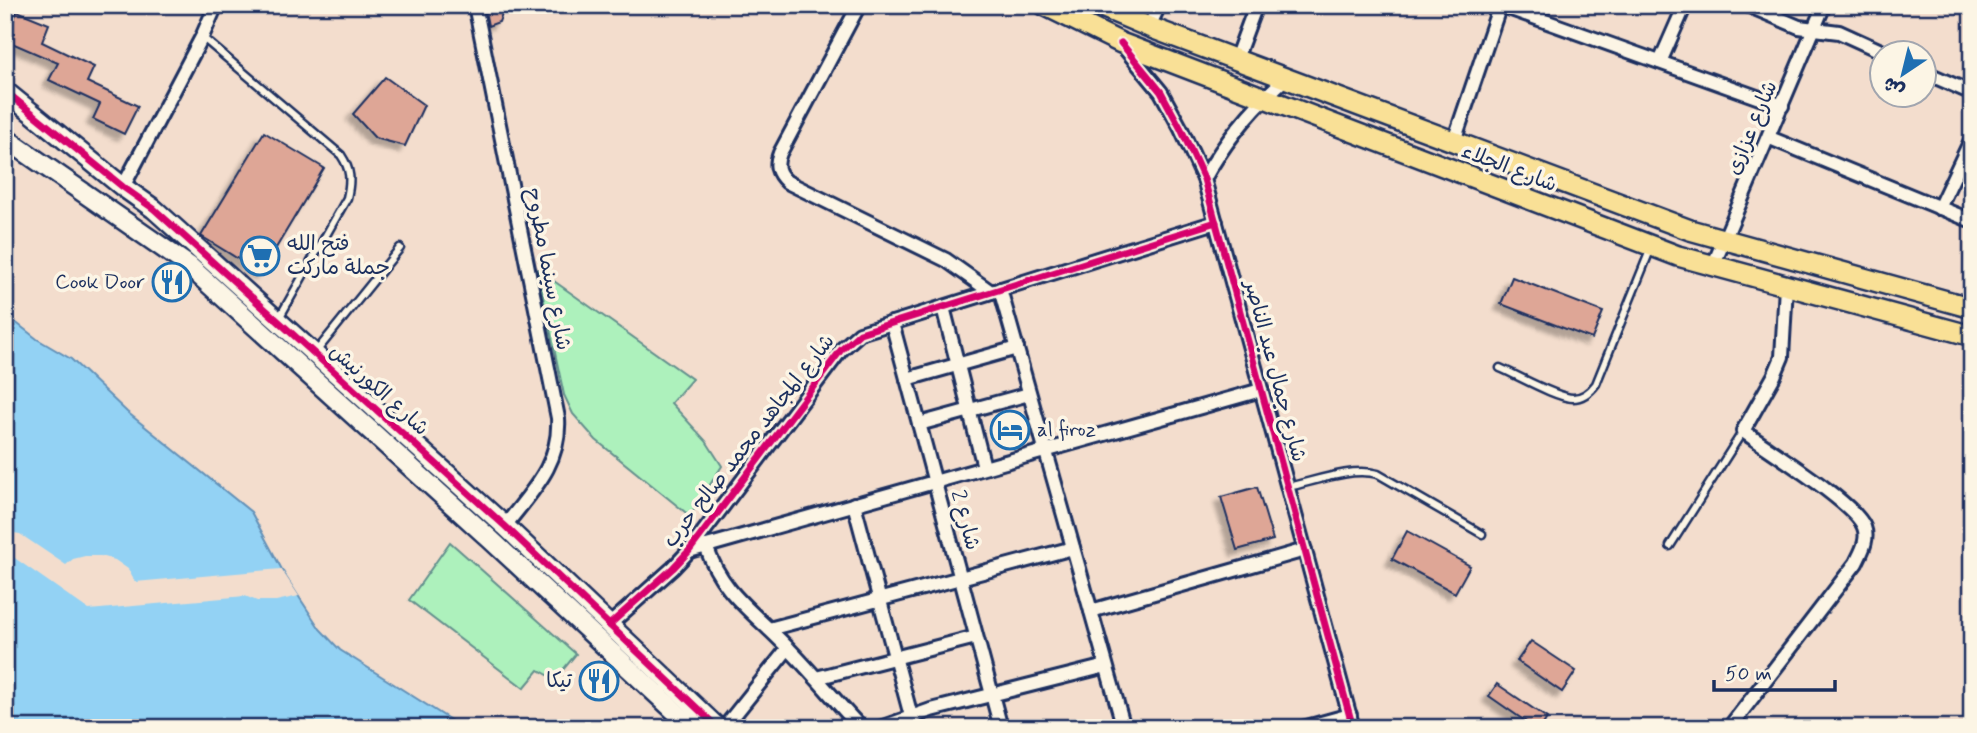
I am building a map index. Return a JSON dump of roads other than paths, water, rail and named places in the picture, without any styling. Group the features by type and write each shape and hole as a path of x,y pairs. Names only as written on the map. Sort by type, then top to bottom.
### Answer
{"main road":[{"name":"شارع الجلاء","path":"1044,5 1121,43 1652,247 1972,336"},
{"name":"شارع الجلاء","path":"1097,5 1657,218 1724,240 1972,307"}],"street":[{"path":"123,187 216,5"},
{"name":"شارع سينما مطروح","path":"475,5 559,432 557,446 546,472 505,526"},
{"path":"859,5 780,153 777,170 787,181 946,260 995,291 1017,348 1124,728"},
{"path":"1149,27 1159,5"},
{"path":"1236,59 1256,5"},
{"path":"1454,141 1500,5 1783,106"},
{"path":"1660,62 1685,5"},
{"path":"1747,5 1799,27 1839,33 1868,46"},
{"name":"شارع عزازى","path":"1713,266 1770,138 1824,5"},
{"name":"شارع جمال عبد الناصر","path":"1121,43 1166,100 1204,179 1352,721"},
{"path":"1204,179 1225,144 1263,98 1287,77"},
{"path":"1938,78 1972,93"},
{"name":"شارع الكورنيش","path":"5,91 154,209 505,526 718,728"},
{"name":"شارع الكورنيش","path":"5,138 189,266 693,728"},
{"path":"1770,138 1972,221"},
{"path":"1939,208 1972,138"},
{"name":"شارع المجاهد محمد صالح حرب","path":"609,625 689,551 841,349 860,333 1216,222"},
{"path":"1729,728 1856,563 1866,538 1864,528 1850,509 1743,431 1782,357 1786,286"},
{"path":"943,307 984,467"},
{"name":"شارع 2","path":"892,323 1000,728"},
{"path":"907,379 1017,348"},
{"path":"689,551 1261,390"},
{"path":"919,424 1030,394"},
{"path":"854,504 911,716"},
{"path":"706,546 720,579 861,728"},
{"path":"769,629 1073,548"},
{"path":"1091,611 1305,550"},
{"path":"816,678 976,637"},
{"path":"724,728 788,648"},
{"path":"880,728 911,716 1106,666"},
{"path":"1303,728 1352,721"}],"lane":[{"path":"202,37 341,155 349,167 351,180 347,198 277,322"},
{"path":"1500,368 1564,396 1582,397 1590,392 1596,384 1652,247"},
{"path":"314,355 400,248"},
{"path":"1671,546 1743,431"},
{"path":"1288,487 1355,472 1378,474 1482,534"}],"water":[{"path":"5,314 37,339 71,359 127,412 251,512 286,577 320,629 340,650 463,728 5,728"}],"place":[{"name":"فتح الله جملة ماركت","path":"260,256"},
{"name":"Cook Door","path":"172,282"},
{"name":"al firoz","path":"1010,430"},
{"name":"تيكا","path":"599,681"}]}
